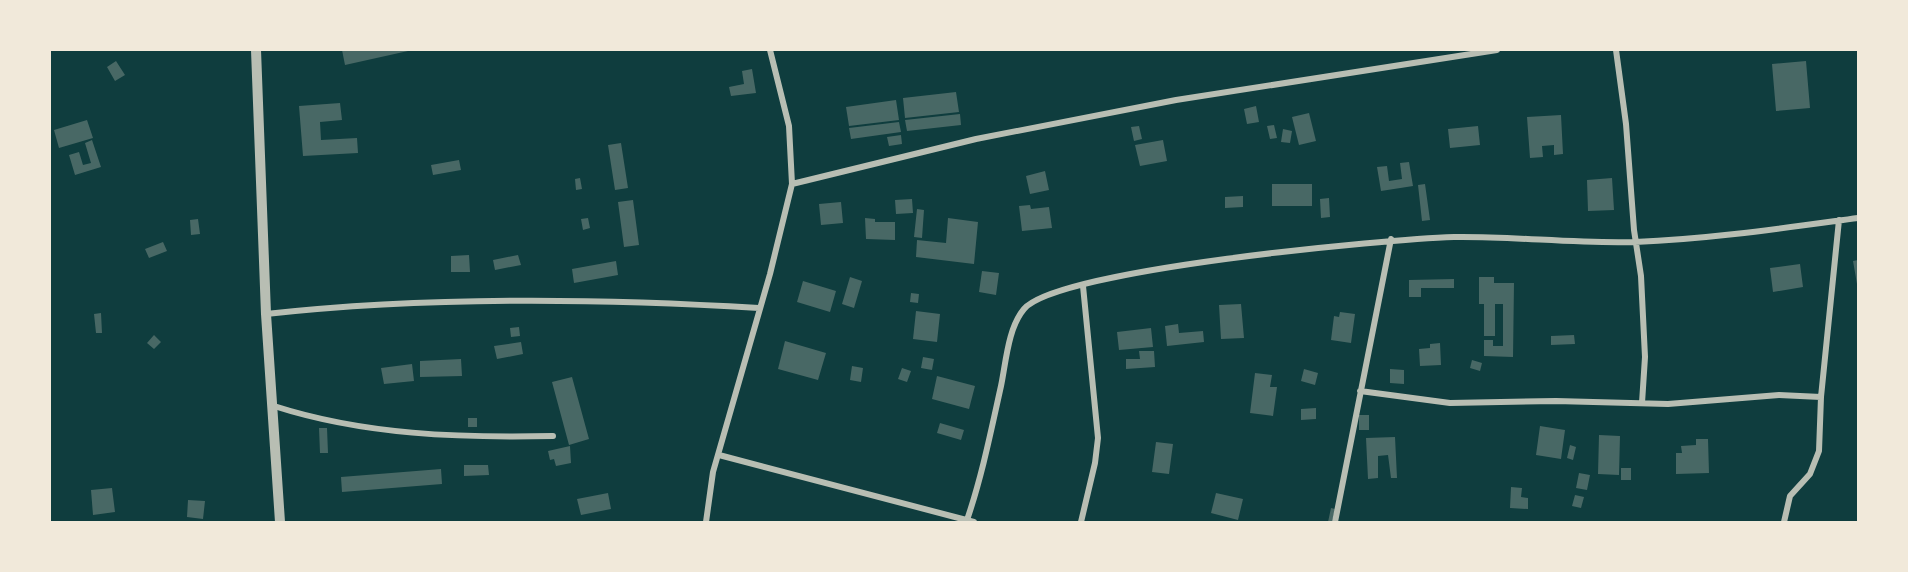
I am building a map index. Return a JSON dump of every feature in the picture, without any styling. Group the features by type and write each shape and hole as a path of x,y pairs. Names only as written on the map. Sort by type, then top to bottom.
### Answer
{"street":[{"path":"256,50 266,314 274,406 280,522"},
{"path":"706,522 713,472 781,236 792,184 789,126 770,50"},
{"path":"792,184 976,139 1164,102 1497,50"},
{"path":"1616,50 1626,124 1635,242 1641,276 1644,325 1642,403"},
{"path":"967,520 979,485 1012,336 1021,314 1037,300 1083,286 1212,261 1391,239 1490,237 1635,242 1739,234 1858,218"},
{"path":"1784,522 1792,493 1810,474 1821,440 1821,397 1839,220"},
{"path":"1335,522 1391,239"},
{"path":"1081,522 1095,463 1098,438 1083,286"},
{"path":"266,314 373,304 532,301 759,308"},
{"path":"1360,391 1450,403 1668,404 1779,395 1821,397"},
{"path":"274,406 311,417 396,431 485,438 553,436"},
{"path":"719,455 974,522"}],"building":[{"path":"342,50 408,50 408,51 345,65"},
{"path":"116,61 125,75 115,81 107,67"},
{"path":"1806,61 1810,108 1776,111 1772,64"},
{"path":"752,69 756,93 731,96 729,87 744,84 742,71"},
{"path":"956,92 959,112 905,118 903,98"},
{"path":"896,100 899,120 849,126 846,107"},
{"path":"340,103 342,120 320,122 321,140 357,138 358,153 303,156 299,106"},
{"path":"1256,106 1259,122 1247,124 1244,109"},
{"path":"1309,113 1316,141 1299,145 1292,117"},
{"path":"960,114 961,125 907,131 905,120"},
{"path":"1561,115 1563,154 1554,155 1554,145 1542,146 1543,157 1530,158 1527,117"},
{"path":"87,120 93,138 59,148 54,130"},
{"path":"899,122 901,132 851,139 849,128"},
{"path":"1274,125 1277,138 1270,139 1267,126"},
{"path":"1139,126 1142,139 1134,141 1131,127"},
{"path":"1478,126 1480,145 1450,148 1448,129"},
{"path":"1283,129 1292,131 1290,143 1281,142"},
{"path":"901,135 902,144 889,146 887,137"},
{"path":"92,140 101,167 75,175 69,155 79,152 83,165 91,163 85,143"},
{"path":"1163,140 1167,161 1140,166 1135,145"},
{"path":"621,143 628,188 615,190 608,145"},
{"path":"459,160 461,170 433,175 431,165"},
{"path":"1409,162 1413,186 1381,191 1377,167 1387,166 1389,181 1402,179 1400,163"},
{"path":"1045,171 1049,190 1030,194 1026,176"},
{"path":"580,178 582,189 576,190 575,179"},
{"path":"1612,178 1614,210 1588,211 1587,180"},
{"path":"1272,184 1312,184 1312,206 1272,206"},
{"path":"1425,184 1430,220 1422,221 1418,185"},
{"path":"1243,196 1243,207 1225,208 1225,197"},
{"path":"1329,198 1330,217 1321,218 1320,199"},
{"path":"912,199 913,213 896,214 895,200"},
{"path":"633,200 639,245 624,247 618,202"},
{"path":"841,202 843,223 821,225 819,204"},
{"path":"1030,205 1031,209 1049,207 1052,228 1022,231 1019,206"},
{"path":"917,209 924,210 922,238 914,237"},
{"path":"588,218 590,228 583,230 581,219"},
{"path":"865,218 875,219 875,222 895,222 895,240 866,239"},
{"path":"948,218 978,222 974,264 916,257 917,240 946,243"},
{"path":"198,219 200,234 191,235 190,220"},
{"path":"163,242 167,251 149,258 145,249"},
{"path":"469,255 470,272 451,272 451,256"},
{"path":"518,255 521,265 495,270 493,260"},
{"path":"1858,260 1858,284 1857,284 1853,261"},
{"path":"616,261 618,275 574,283 572,269"},
{"path":"1800,264 1803,287 1773,292 1770,268"},
{"path":"982,271 999,273 996,295 979,292"},
{"path":"850,277 862,281 854,308 842,304"},
{"path":"1479,277 1494,277 1494,283 1514,283 1513,357 1484,356 1484,340 1493,340 1493,346 1503,346 1503,304 1495,304 1495,336 1484,336 1484,304 1479,304"},
{"path":"1454,279 1454,288 1421,288 1421,297 1409,297 1409,280"},
{"path":"803,281 836,291 830,312 797,302"},
{"path":"911,293 919,294 918,303 910,302"},
{"path":"1241,304 1244,338 1221,339 1219,305"},
{"path":"916,311 940,314 937,342 913,339"},
{"path":"1340,312 1355,314 1351,343 1331,340 1334,316 1339,317"},
{"path":"101,313 102,333 96,333 94,314"},
{"path":"1178,324 1179,333 1203,331 1204,342 1167,346 1165,326"},
{"path":"519,327 520,336 511,337 510,328"},
{"path":"1151,328 1153,347 1119,350 1117,332"},
{"path":"154,335 161,342 154,349 147,343"},
{"path":"1574,335 1575,344 1551,345 1551,336"},
{"path":"785,341 826,353 818,380 778,369"},
{"path":"521,342 523,354 497,359 494,346"},
{"path":"1440,343 1441,365 1420,366 1419,349 1430,348 1430,344"},
{"path":"1139,351 1154,351 1155,367 1126,369 1126,359 1140,359"},
{"path":"923,357 934,359 932,370 921,368"},
{"path":"461,359 462,376 420,377 420,361"},
{"path":"1472,360 1482,363 1480,371 1470,368"},
{"path":"412,364 414,381 384,384 381,368"},
{"path":"852,366 863,368 861,382 850,380"},
{"path":"902,368 911,371 907,382 898,379"},
{"path":"1304,369 1318,373 1315,385 1301,381"},
{"path":"1390,369 1404,370 1404,384 1390,383"},
{"path":"1255,373 1272,375 1270,387 1277,387 1273,416 1250,413"},
{"path":"937,376 975,386 969,409 932,399"},
{"path":"572,377 589,439 569,445 552,382"},
{"path":"1316,408 1316,419 1301,420 1301,409"},
{"path":"1359,415 1369,415 1369,430 1359,430"},
{"path":"468,418 477,418 477,427 468,427"},
{"path":"940,423 964,430 961,440 937,433"},
{"path":"1540,426 1565,430 1561,459 1536,455"},
{"path":"319,428 327,428 328,453 320,453"},
{"path":"1599,435 1620,436 1619,475 1598,474"},
{"path":"1395,437 1397,478 1391,478 1388,455 1378,456 1378,478 1368,479 1366,438"},
{"path":"1696,439 1708,439 1709,473 1676,474 1676,453 1682,453 1681,446 1696,445"},
{"path":"1156,442 1173,444 1169,474 1152,472"},
{"path":"1570,445 1576,447 1573,460 1567,458"},
{"path":"570,446 571,463 556,466 554,459 550,460 548,451"},
{"path":"464,465 488,465 489,475 464,476"},
{"path":"1621,468 1631,468 1631,480 1621,480"},
{"path":"441,469 442,484 342,492 341,477"},
{"path":"1579,473 1590,475 1587,490 1576,488"},
{"path":"1511,487 1522,488 1521,497 1528,498 1528,509 1510,508"},
{"path":"112,488 115,512 93,515 91,490"},
{"path":"608,493 611,509 581,515 577,499"},
{"path":"1216,493 1243,499 1238,520 1211,513"},
{"path":"1575,495 1584,497 1581,508 1572,506"},
{"path":"188,500 205,501 203,519 187,517"},
{"path":"1331,508 1335,509 1332,522 1328,522"}]}
